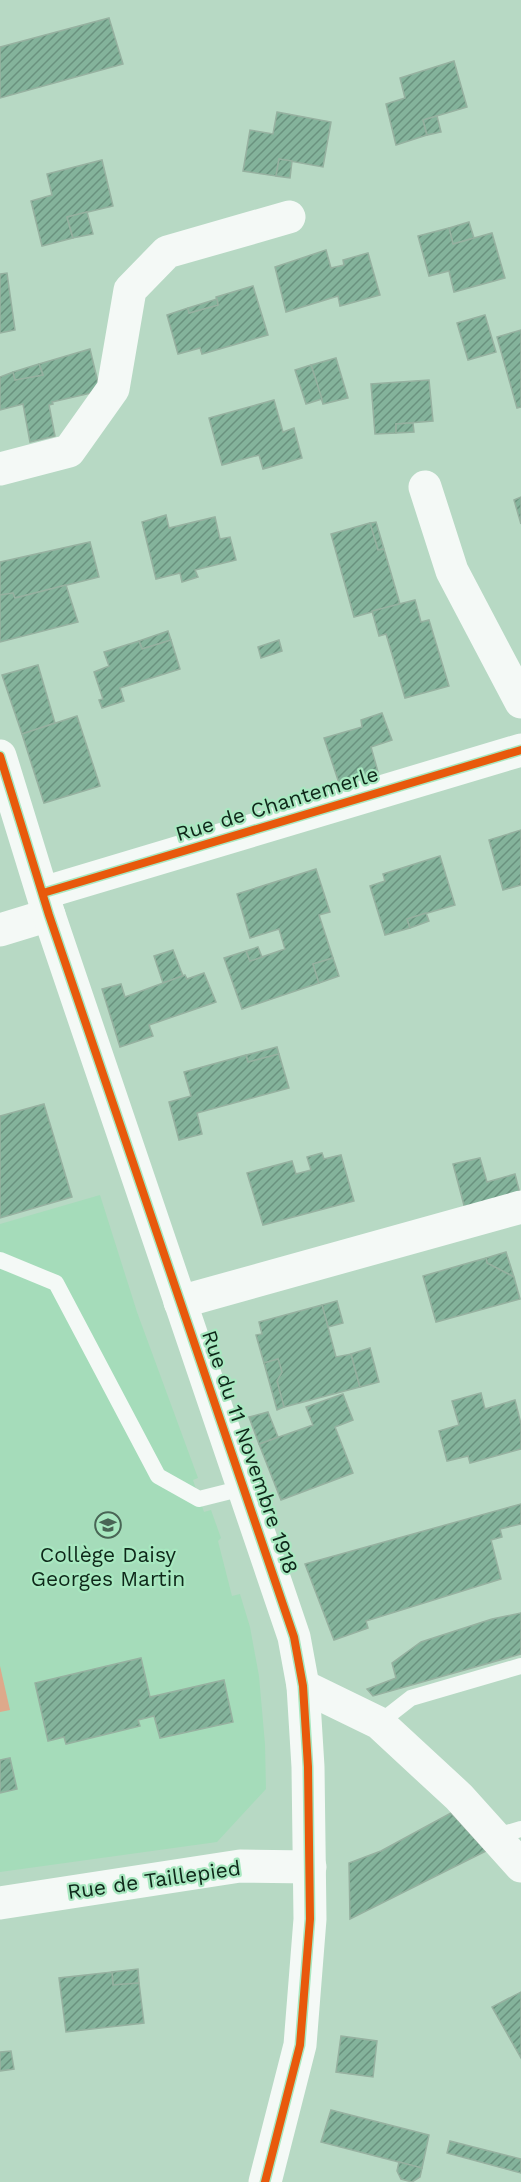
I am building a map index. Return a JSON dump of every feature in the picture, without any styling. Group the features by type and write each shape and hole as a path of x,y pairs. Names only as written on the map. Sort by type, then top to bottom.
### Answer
{"street":[{"path":"0,469 69,451 113,389 130,290 167,252 289,217"},
{"path":"425,487 452,571 521,702"},
{"name":"Rue de Chantemerle","path":"0,930 46,904 521,750"},
{"name":"Rue du 11 Novembre 1918","path":"0,756 46,904 294,1637 303,1686 308,1776 310,1919 300,2046 265,2182"},
{"path":"180,1302 521,1207"},
{"path":"303,1686 379,1723 459,1797 509,1834 521,1866"},
{"name":"Rue de Taillepied","path":"0,1903 240,1866 309,1867"}],"lane":[{"path":"0,1260 56,1283 158,1476 199,1499 243,1488"},
{"path":"379,1723 411,1698 521,1666"}],"shaded area":[{"name":"Collège Daisy Georges Martin","path":"100,1195 137,1312 198,1478 193,1480 204,1512 211,1510 221,1538 218,1541 232,1596 240,1594 250,1627 259,1676 266,1789 217,1842 0,1872 0,1224"},
{"path":"0,1666 10,1710 0,1712"}],"building":[{"path":"109,18 123,64 0,98 0,47"},
{"path":"454,61 467,107 423,120 427,135 396,145 386,104 405,98 400,78"},
{"path":"277,112 331,122 323,167 279,159 276,176 243,171 250,130 273,134"},
{"path":"437,116 441,132 427,135 423,120"},
{"path":"279,159 292,161 290,178 276,176"},
{"path":"102,160 113,206 67,217 73,238 42,246 31,201 52,195 47,174"},
{"path":"87,212 93,234 73,238 67,217"},
{"path":"469,222 474,238 453,244 449,228"},
{"path":"449,228 453,244 492,233 505,278 454,292 449,271 429,276 418,236"},
{"path":"326,250 331,268 344,265 343,260 368,253 380,295 340,306 338,296 286,312 275,267"},
{"path":"7,273 15,330 0,333 0,274"},
{"path":"253,286 268,335 202,354 200,348 178,354 167,315 188,308 189,313 218,305 216,297"},
{"path":"217,299 218,305 189,313 188,308"},
{"path":"485,315 496,352 468,360 457,323"},
{"path":"521,330 521,407 517,408 497,337"},
{"path":"90,349 100,391 52,402 53,404 49,405 55,436 30,442 23,404 0,410 0,377 13,372 15,380 43,375 39,364"},
{"path":"336,358 348,398 323,404 311,365"},
{"path":"39,364 43,375 15,380 13,372"},
{"path":"311,365 322,399 306,404 295,370"},
{"path":"429,380 433,421 396,424 396,433 375,434 371,384"},
{"path":"274,400 283,432 294,428 302,458 263,469 259,455 222,465 209,418"},
{"path":"413,423 414,432 396,433 396,424"},
{"path":"521,497 521,524 514,500"},
{"path":"166,515 169,528 215,517 220,539 230,537 236,560 195,570 198,577 182,582 180,573 156,579 142,522"},
{"path":"376,522 384,549 378,550 370,523"},
{"path":"370,523 378,550 384,549 400,604 354,617 331,534"},
{"path":"90,542 99,577 15,598 13,593 0,595 0,562"},
{"path":"66,585 78,622 0,642 0,595 13,593 15,598"},
{"path":"415,600 421,622 429,620 449,686 405,698 386,634 379,636 372,611"},
{"path":"168,631 171,640 142,649 139,641"},
{"path":"171,640 180,669 120,688 124,701 102,708 99,700 103,699 94,672 109,666 104,652 139,641 142,649"},
{"path":"279,640 282,651 261,658 258,647"},
{"path":"38,665 55,723 22,734 2,675"},
{"path":"382,713 392,740 371,747 378,772 339,783 324,738 362,727 361,720"},
{"path":"77,716 100,786 44,803 22,734"},
{"path":"521,830 521,885 503,890 489,840"},
{"path":"440,856 455,905 407,919 410,928 385,935 370,886 385,881 383,874"},
{"path":"316,869 330,912 319,915 333,958 313,964 319,983 242,1009 224,958 246,951 250,961 285,949 279,929 250,938 237,894"},
{"path":"426,913 429,921 410,928 407,919"},
{"path":"258,947 262,957 250,961 246,951"},
{"path":"173,950 183,976 163,983 154,956"},
{"path":"333,958 339,976 319,983 313,964"},
{"path":"204,973 216,1002 149,1025 153,1036 120,1047 102,989 121,984 125,997 185,975 187,979"},
{"path":"277,1047 279,1054 248,1062 246,1055"},
{"path":"279,1054 289,1088 197,1113 202,1134 179,1140 169,1102 191,1096 184,1072 246,1055 248,1062"},
{"path":"44,1104 72,1197 0,1218 0,1116"},
{"path":"322,1153 324,1159 341,1155 354,1201 263,1225 247,1173 292,1161 296,1174 311,1170 307,1157"},
{"path":"480,1158 487,1182 515,1174 520,1194 465,1209 453,1164"},
{"path":"506,1252 514,1277 487,1263 486,1258"},
{"path":"486,1258 487,1263 514,1277 520,1299 436,1322 423,1276"},
{"path":"337,1301 343,1323 328,1327 322,1305"},
{"path":"322,1305 336,1357 351,1354 360,1387 284,1407 277,1381 282,1372 278,1359 264,1363 256,1335 262,1334 259,1322"},
{"path":"370,1348 379,1382 360,1387 351,1354"},
{"path":"278,1359 282,1372 277,1381 284,1407 277,1410 264,1363"},
{"path":"481,1393 485,1409 515,1400 521,1424 521,1449 470,1463 468,1456 447,1461 439,1431 459,1425 452,1401"},
{"path":"343,1394 353,1420 335,1427 353,1473 281,1500 259,1444 313,1425 306,1407"},
{"path":"268,1412 278,1437 259,1444 249,1417"},
{"path":"521,1504 521,1524 500,1529 502,1537 491,1540 501,1579 366,1621 368,1628 334,1640 305,1564"},
{"path":"521,1613 521,1654 373,1696 367,1689 396,1678 392,1663 421,1642 492,1619"},
{"path":"141,1658 150,1697 224,1680 233,1722 160,1738 154,1716 138,1720 140,1726 66,1744 64,1737 48,1741 35,1683"},
{"path":"10,1758 17,1789 0,1793 0,1760"},
{"path":"451,1813 486,1851 350,1919 349,1863 381,1851"},
{"path":"138,1969 139,1983 113,1985 112,1972"},
{"path":"112,1972 113,1985 139,1983 144,2023 66,2032 59,1978"},
{"path":"521,1992 521,2058 492,2007"},
{"path":"341,2036 377,2041 373,2077 336,2072"},
{"path":"11,2051 14,2069 0,2071 0,2052"},
{"path":"331,2110 429,2135 422,2168 321,2142"},
{"path":"450,2141 521,2159 521,2173 447,2153"},
{"path":"399,2162 422,2168 420,2177 412,2182 401,2179 397,2171"}],"cycle path":[{"path":"43,893 521,750"},
{"path":"0,756 49,915 294,1637 303,1686 308,1767 310,1919 300,2045 265,2182"}],"place":[{"name":"Collège Daisy Georges Martin","path":"108,1525"}]}
